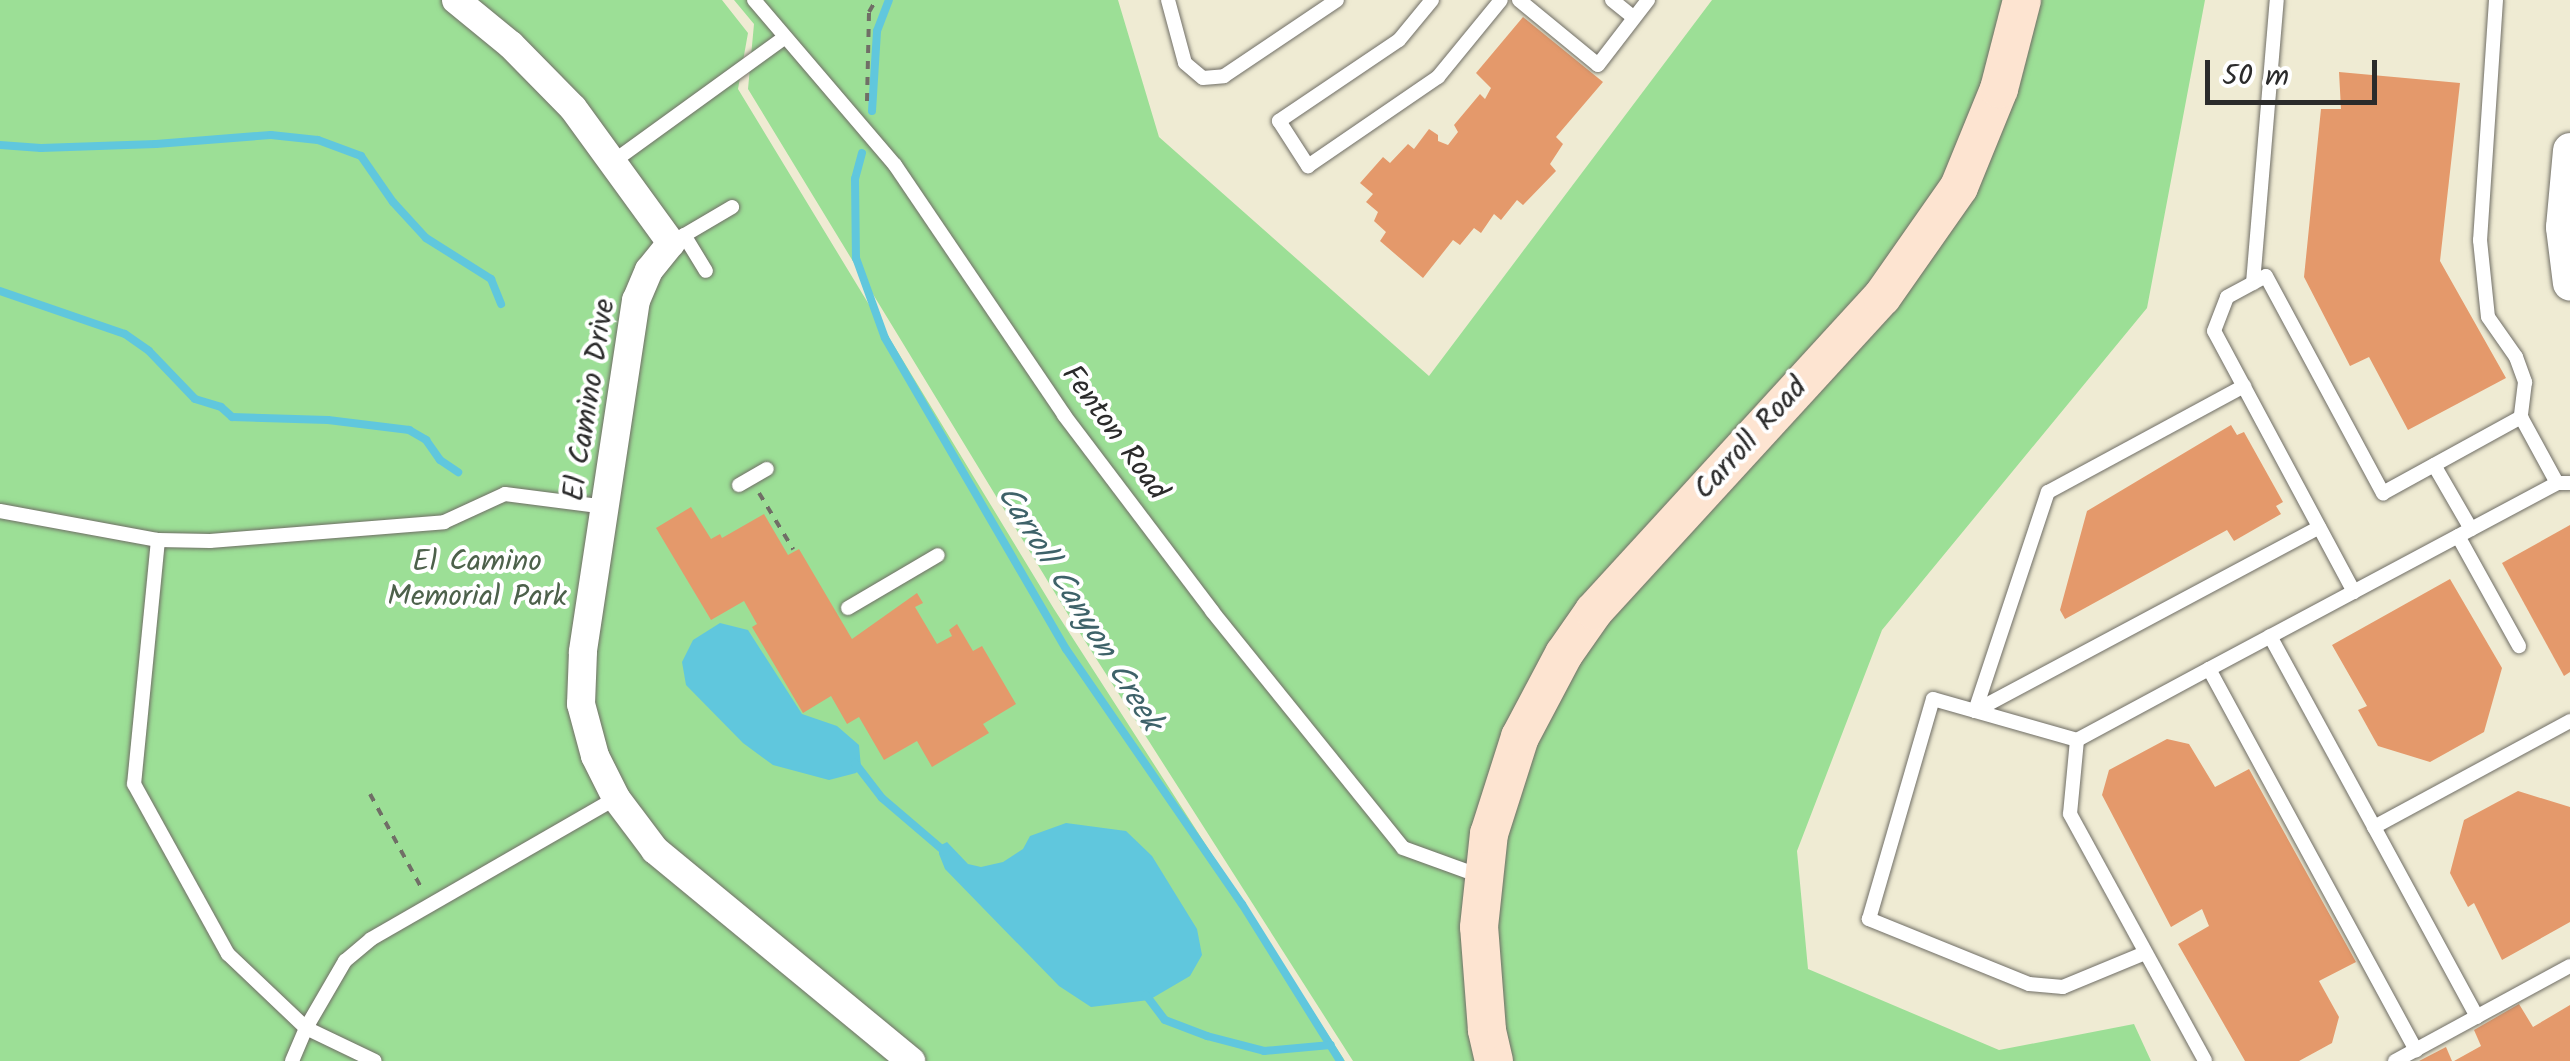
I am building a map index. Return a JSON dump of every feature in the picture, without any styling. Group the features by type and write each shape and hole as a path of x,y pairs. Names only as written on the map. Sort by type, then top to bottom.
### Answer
{"main road":[{"name":"Carroll Road","path":"1494,1061 1487,1030 1471,873 1489,834 1515,752 1564,654 1594,611 1882,297 1959,187 1999,89 2022,0"}],"street":[{"path":"456,0 545,77 678,239"},
{"path":"2570,150 2564,227 2570,283"},
{"name":"El Camino Drive","path":"678,239 636,300 579,679 587,732 616,798 655,850 911,1061"}],"lane":[{"name":"Fenton Road","path":"754,0 896,165 1064,415 1403,848 1471,873"},
{"path":"1168,0 1185,63 1203,78 1224,76 1337,0"},
{"path":"1432,0 1398,40 1279,121 1308,166 1438,77 1501,0"},
{"path":"1519,0 1598,65 1648,0"},
{"path":"1612,0 1634,18"},
{"path":"2252,283 2277,0"},
{"path":"2146,953 2063,987 2029,984 1870,919 1933,699 2077,740 2564,483 2521,416 2525,382 2516,357 2488,317 2480,240 2496,0"},
{"path":"614,161 785,37"},
{"path":"706,271 678,239 732,207"},
{"path":"2354,592 2214,331 2227,296 2266,276 2383,493 2521,416"},
{"path":"1975,712 2048,492 2244,386"},
{"path":"2434,465 2519,646"},
{"path":"745,482 767,469"},
{"path":"0,511 158,540 210,541 444,522 491,499 520,493 606,507"},
{"path":"1975,712 2319,527"},
{"path":"158,540 134,784 228,954 306,1028 375,1061"},
{"path":"848,608 938,555"},
{"path":"2270,636 2477,1017"},
{"path":"2209,669 2416,1050"},
{"path":"2374,826 2570,721"},
{"path":"2077,740 2070,814 2205,1061"},
{"path":"292,1061 306,1028 345,961 428,902 616,798"},
{"path":"2396,1061 2570,966"}],"path":[{"path":"866,131 869,12 876,0"},
{"path":"745,482 794,549"},
{"path":"370,794 428,902"}],"green space":[{"name":"El Camino Memorial Park","path":"0,0 722,0 748,33 738,89 1054,609 1345,1061 0,1061"},
{"path":"734,0 1118,0 1159,137 1429,376 1712,0 2205,0 2147,308 1882,630 1797,851 1808,969 1999,1050 2134,1024 2151,1061 1353,1061 1069,616 748,89 754,24"}],"water":[{"path":"720,623 748,630 802,714 837,726 859,745 861,767 856,773 829,780 773,765 743,743 686,685 682,662 693,640"},
{"path":"1066,823 1126,831 1152,856 1197,929 1202,955 1190,976 1149,1000 1091,1007 1059,986 945,869 939,854 939,846 947,842 968,864 981,867 1003,862 1023,849 1030,836"}],"building":[{"path":"1523,17 1603,82 1556,137 1563,144 1550,164 1556,171 1523,205 1517,200 1501,220 1494,214 1481,233 1474,228 1460,245 1453,240 1423,278 1380,241 1386,232 1374,221 1378,212 1366,202 1373,194 1360,183 1383,157 1390,163 1408,144 1414,149 1429,129 1438,135 1438,141 1448,145 1458,132 1454,125 1480,94 1485,99 1491,88 1476,73"},
{"path":"2339,72 2460,83 2440,261 2506,378 2408,430 2369,357 2350,366 2304,277 2321,109 2341,109"},
{"path":"2231,425 2237,435 2244,432 2283,502 2276,506 2281,514 2234,541 2227,530 2065,619 2060,610 2087,511"},
{"path":"691,507 711,539 720,534 722,538 764,514 788,555 799,549 852,639 917,593 923,603 915,607 937,644 952,636 949,630 957,624 973,651 982,646 1016,704 983,724 989,733 932,767 917,741 884,760 859,717 847,724 831,696 803,713 752,627 757,624 744,601 711,620 656,528"},
{"path":"2570,525 2570,672 2564,676 2502,563"},
{"path":"2450,579 2502,668 2484,732 2430,762 2378,746 2358,710 2367,706 2332,645"},
{"path":"2167,739 2189,744 2215,787 2249,769 2356,962 2319,981 2339,1017 2332,1043 2299,1061 2245,1061 2178,944 2209,926 2202,909 2171,927 2102,795 2109,770"},
{"path":"2518,791 2570,807 2570,922 2502,960 2474,903 2468,907 2450,873 2464,820"},
{"path":"2519,1004 2533,1027 2570,1005 2570,1061 2454,1061 2481,1046 2474,1030"},
{"path":"2446,1047 2452,1061 2419,1061"}],"waterway":[{"name":"Carroll Canyon Creek","path":"872,111 877,31 889,0"},
{"path":"0,145 41,148 156,144 271,135 318,140 361,156 393,202 426,238 491,279 501,304"},
{"name":"Carroll Canyon Creek","path":"862,153 855,179 856,258 885,338 1066,649 1242,904 1340,1061"},
{"path":"0,291 125,334 149,351 195,399 221,407 232,417 328,420 409,430 426,440 440,460 458,472"},
{"path":"855,763 882,798 944,851"},
{"path":"1146,995 1165,1020 1207,1036 1264,1051 1331,1045"}]}
